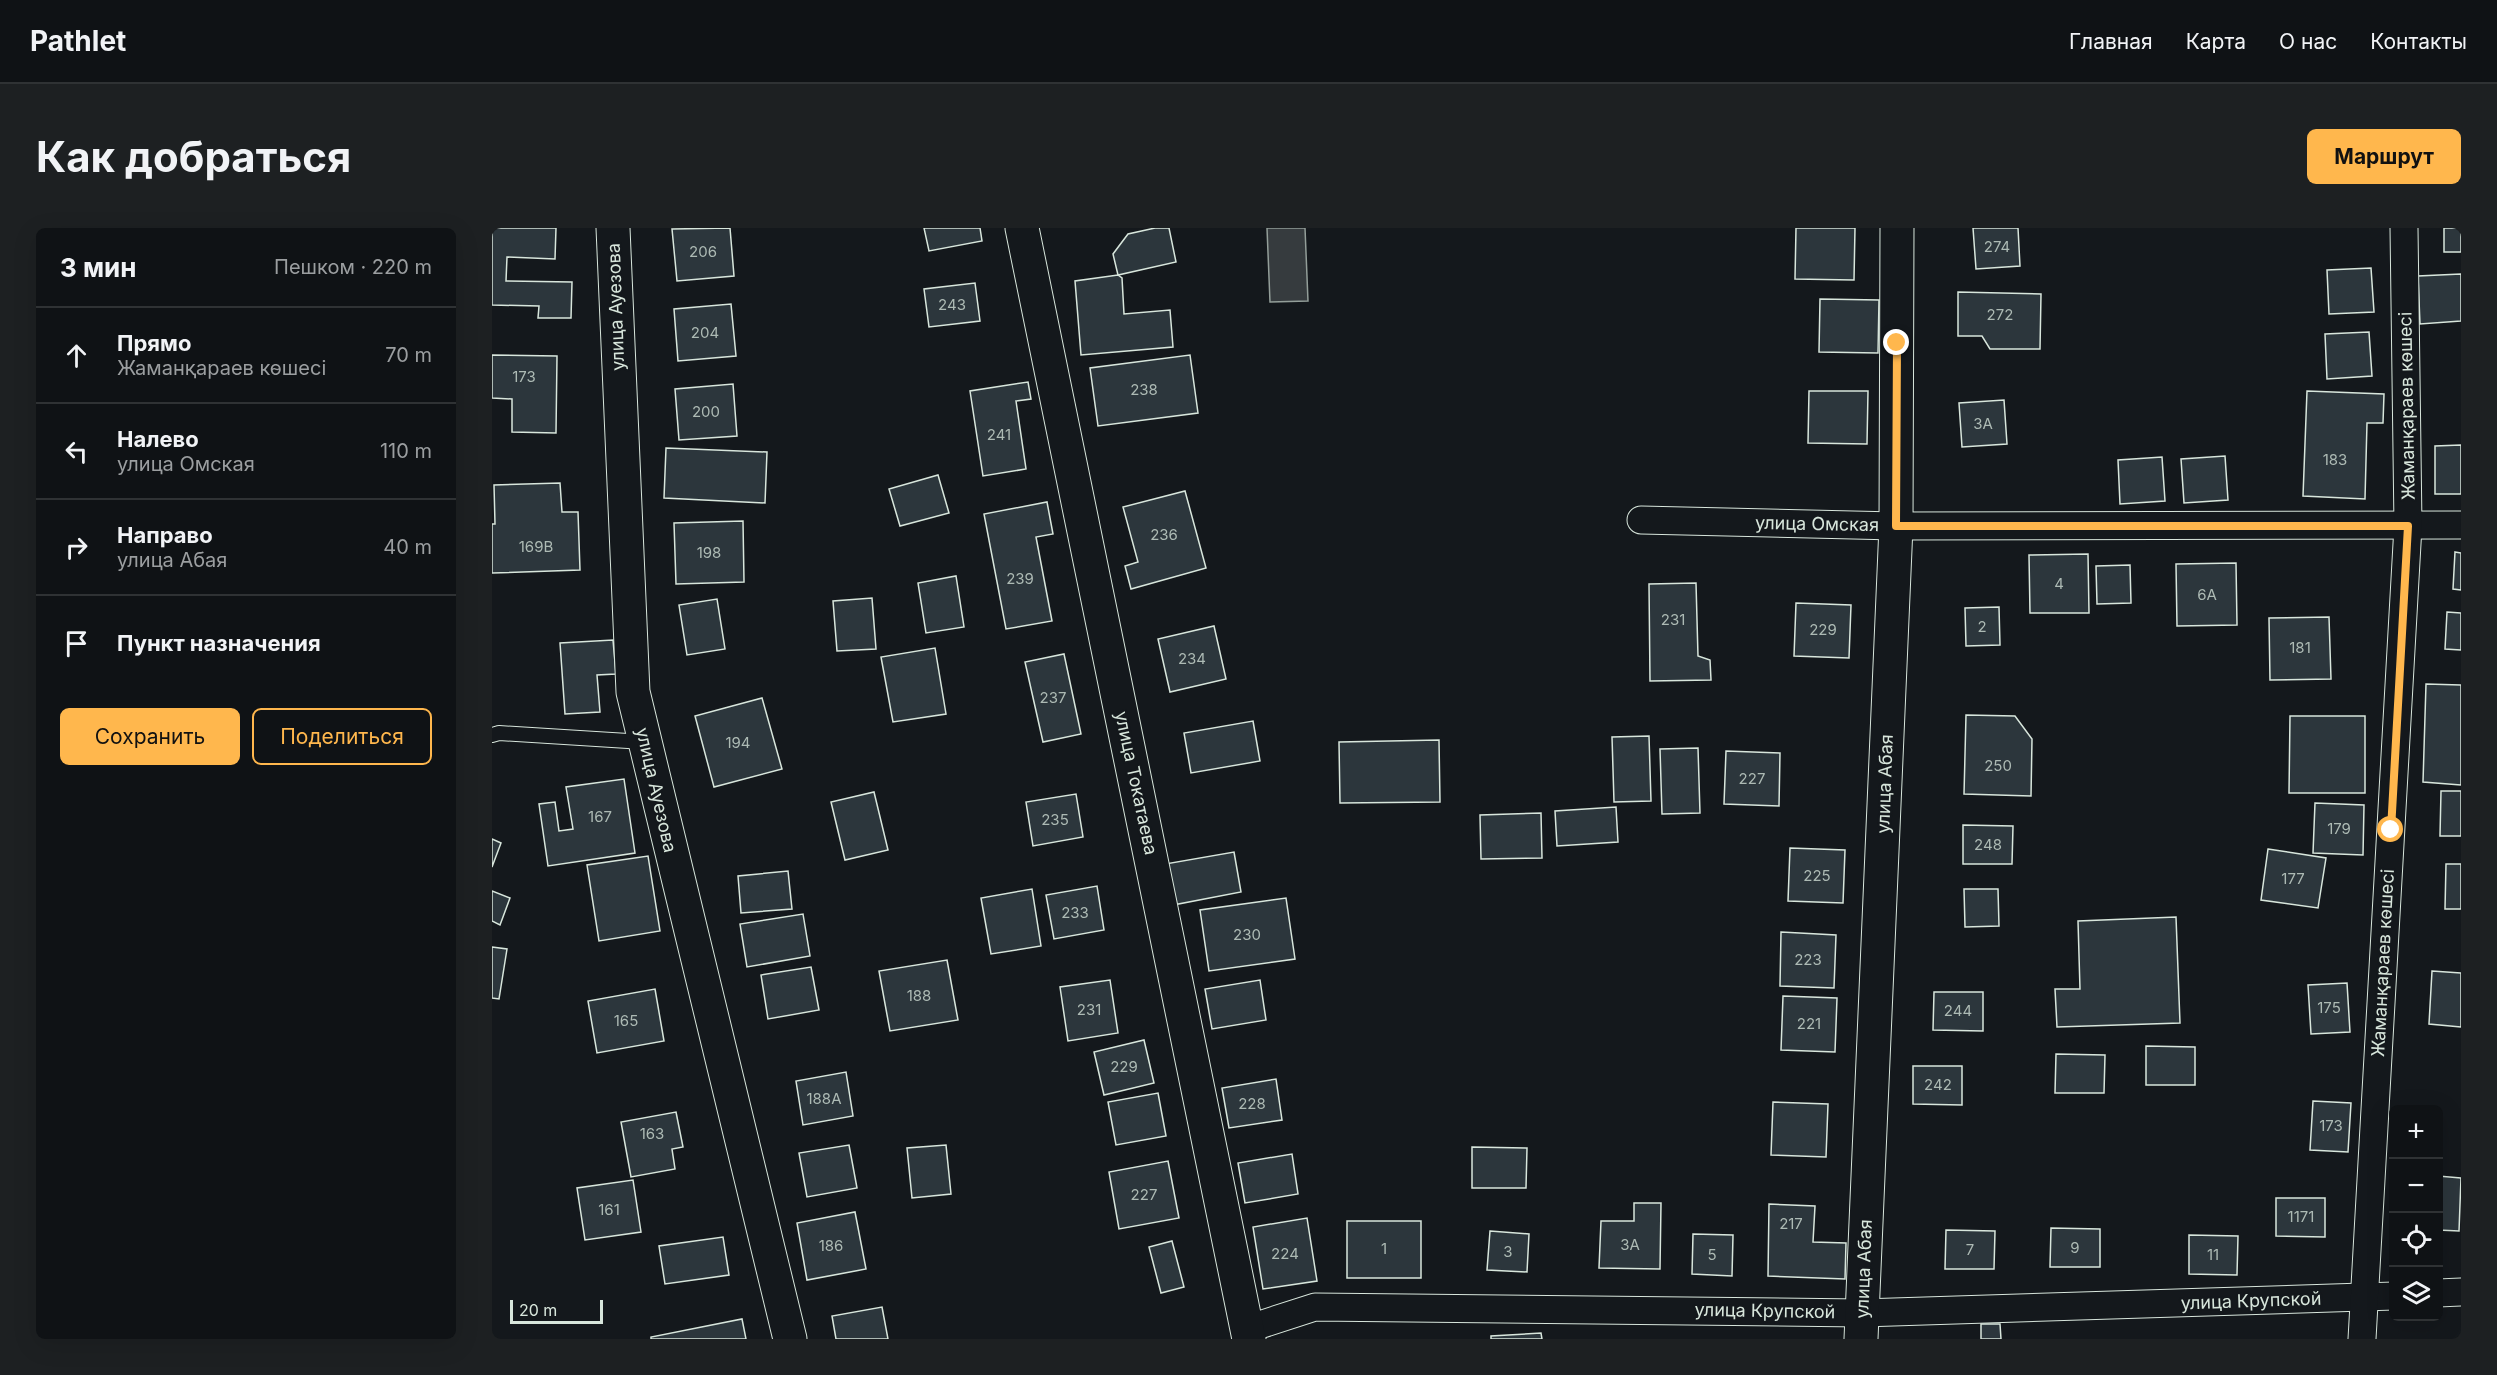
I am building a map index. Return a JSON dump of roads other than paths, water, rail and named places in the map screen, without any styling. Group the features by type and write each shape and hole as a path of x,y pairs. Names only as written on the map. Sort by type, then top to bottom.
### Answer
{"street":[{"name":"улица Ауезова","path":"613,228 633,692 790,1339"},
{"name":"улица Токатаева","path":"1022,228 1248,1334"},
{"name":"улица Абая","path":"1861,1326 1896,526 1897,228"},
{"name":"Жаманқараев көшесі","path":"2362,1339 2408,526 2404,228"},
{"name":"улица Омская","path":"1641,520 1896,526 2461,525"},
{"path":"2443,1293 2461,1292"},
{"name":"улица Крупской","path":"1248,1334 1315,1307 1861,1326 2389,1296"}],"lane":[{"path":"492,735 500,733 644,742"}]}
